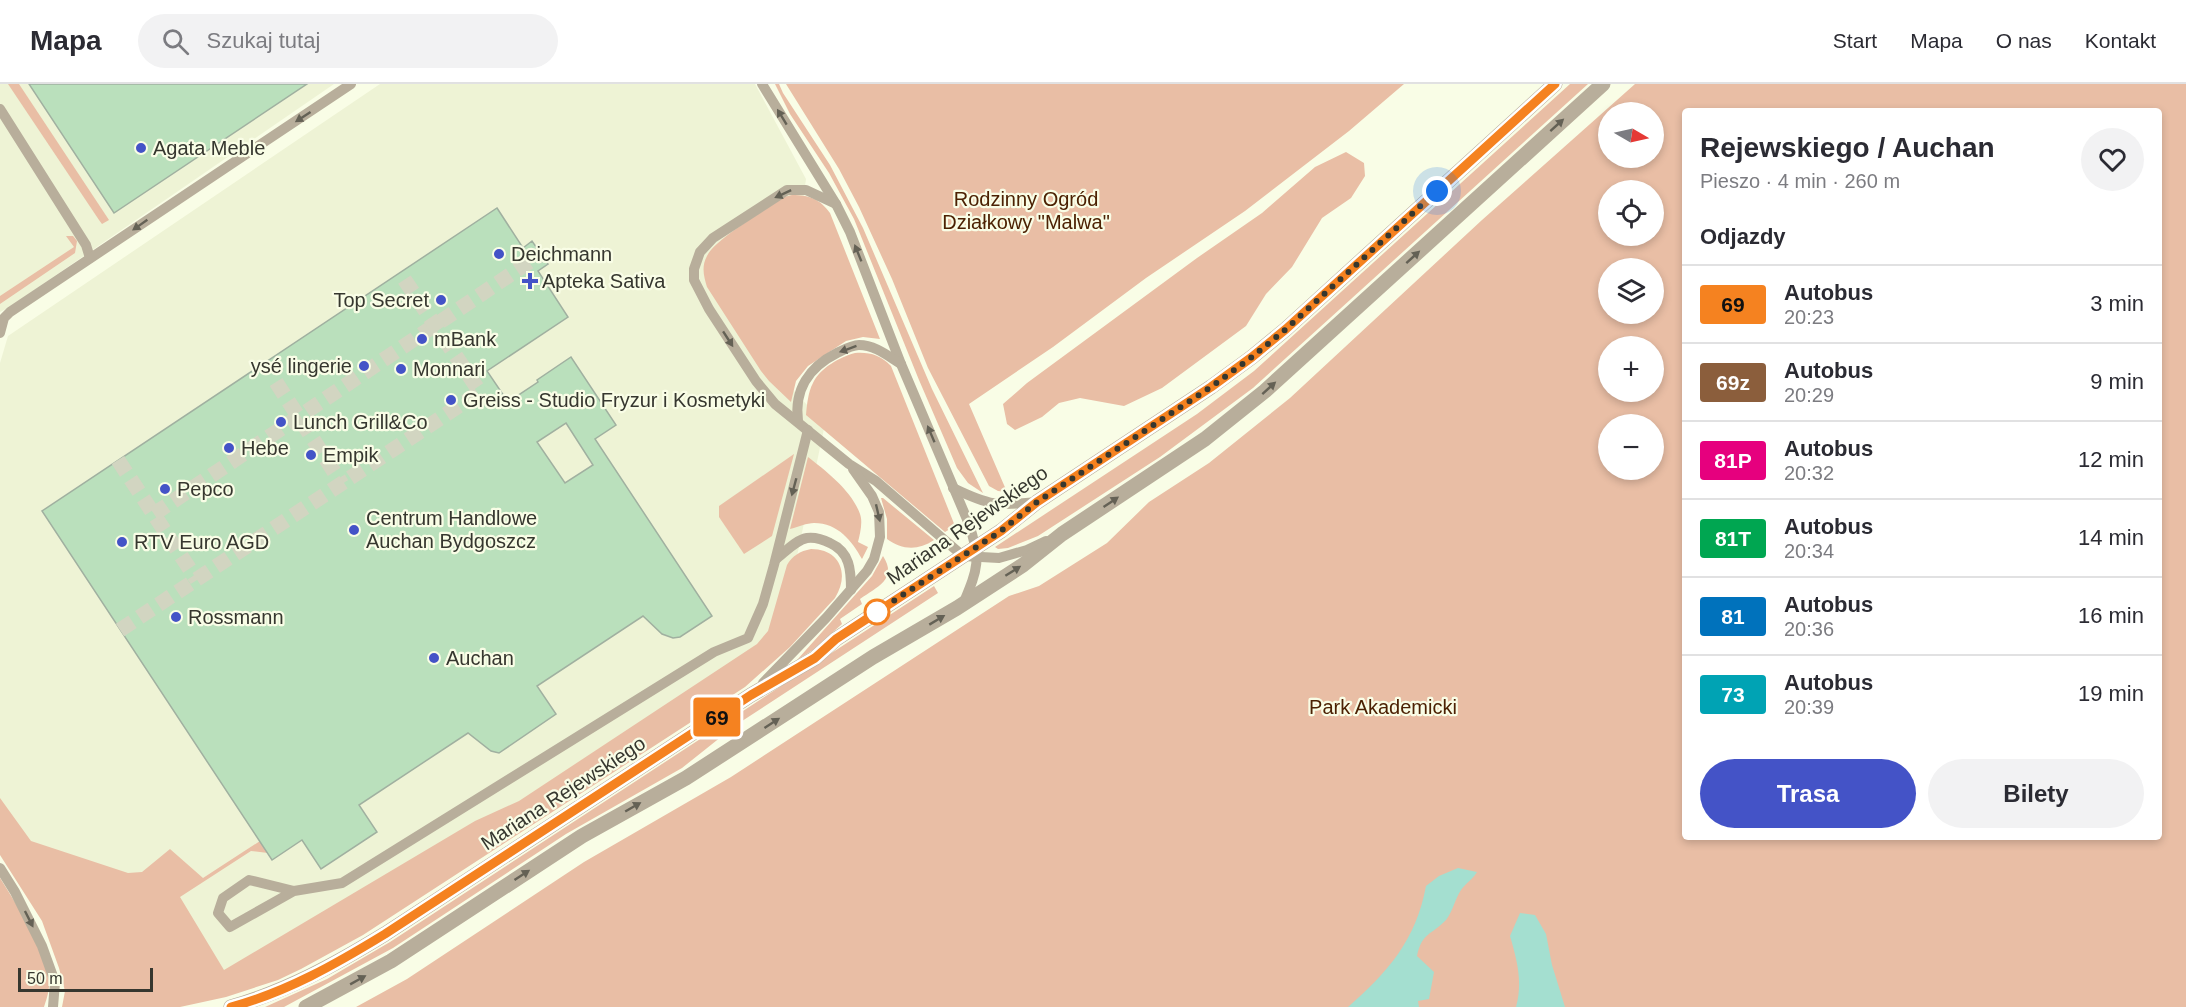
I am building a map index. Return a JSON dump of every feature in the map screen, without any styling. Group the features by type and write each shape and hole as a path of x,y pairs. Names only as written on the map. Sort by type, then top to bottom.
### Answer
{"street":[{"name":"Mariana Rejewskiego","path":"231,1007 286,988 357,951 751,695 815,658 836,639 973,554 1037,502 1211,387 1252,357 1286,329 1555,84"},
{"path":"306,1007 391,961 582,836 686,778 873,657 1023,565 1062,534 1197,444 1240,412 1603,84"}],"lane":[{"path":"0,333 2,319 10,312 351,84"},
{"path":"762,84 836,204 854,242 901,364 953,488 973,554 974,578 964,602"},
{"path":"0,109 86,246 90,258"},
{"path":"836,204 806,190 787,190 713,238 700,252 694,269 697,289 738,354 775,404 849,464 876,481 973,554 999,558 1062,534"},
{"path":"798,421 797,414 803,382 809,373 834,354 858,345 874,347 901,364"},
{"path":"294,891 249,880 223,897 218,913 230,927 294,891 342,883 714,652 748,638 763,604 776,559 808,430"},
{"path":"751,695 797,650 851,590 874,559 879,544 880,530 875,502 849,464"},
{"path":"953,488 991,504 1037,502"},
{"path":"776,559 807,538 823,539 840,547 848,560 851,570 851,590"},
{"path":"0,868 15,892 42,946 55,982 53,1007"}],"shaded area":[{"name":"Agata Meble","path":"0,84 334,84 0,312"},
{"name":"Centrum Handlowe Auchan Bydgoszcz","path":"380,84 755,84 806,179 778,374 825,424 782,627 523,808 221,979 17,845 0,819 0,363 8,336"}],"green space":[{"path":"8,84 19,84 109,220 102,224 99,220"},
{"path":"775,84 779,84 830,165 863,228 932,389 983,493 968,483 957,468 854,219 829,173 790,114"},
{"name":"Rodzinny Ogród Działkowy \"Malwa\"","path":"786,84 1404,84 1349,131 1245,211 1146,278 1053,347 969,404 1007,492 998,491 989,486 928,368 892,279 859,207 839,169"},
{"path":"1570,84 1588,84 1253,388 1160,457 1038,536 1008,548 995,547 1197,414 1254,371"},
{"name":"Park Akademicki","path":"1635,84 2186,84 2186,1007 356,1007 407,979 584,862 731,777 1009,596 1039,586 1107,543 1149,502 1209,463 1290,398 1482,220 1598,117 1598,168 1664,168 1664,102 1615,102"},
{"path":"1346,152 1364,163 1365,176 1351,198 1322,218 1292,267 1266,294 1246,326 1162,388 1124,406 1080,398 1059,403 1042,417 1015,430 1007,424 1003,404 1027,383 1262,213 1315,167"},
{"path":"792,195 814,199 830,213 880,339 863,337 846,341 808,366 796,381 791,402 761,371 707,287 704,268 707,256 720,241 784,197"},
{"path":"66,236 73,236 77,241 75,253 0,304 0,296 74,247"},
{"path":"855,353 874,355 891,366 955,526 945,532 806,415 810,390 816,378 831,364"},
{"path":"794,454 772,536 744,554 719,517 719,506"},
{"path":"808,457 838,482 856,506 861,521 858,542 868,547 862,559 849,540 830,526 811,523 790,529"},
{"path":"881,498 934,540 922,546 910,548 887,539 887,519"},
{"path":"811,549 829,553 840,564 842,580 835,598 790,647 745,687 363,935 278,980 226,997 180,1007 62,1007 65,991 42,921 0,855 0,798 31,841 128,873 142,872 170,849 203,878 260,841 268,853 251,851 180,897 224,970 475,821 519,801 757,644 768,631 787,565 797,554"},
{"path":"883,556 888,571 883,582 860,599 862,604 840,619 842,624 813,650 797,660 872,576"},
{"path":"934,586 938,593 736,725 682,768 566,834 393,948 284,1007 265,1007 327,979 390,942"},
{"path":"0,878 43,956 49,979 44,1007 0,1007"}],"water":[{"path":"1458,868 1477,872 1461,890 1446,920 1422,942 1417,956 1434,972 1429,999 1418,1001 1419,1007 1348,1007 1376,981 1398,954 1415,923 1426,886 1439,876"},
{"path":"1520,913 1535,915 1546,934 1552,965 1565,1007 1516,1007 1519,980 1510,936"}],"building":[{"name":"Agata Meble","path":"29,84 307,84 114,213"},
{"name":"Centrum Handlowe Auchan Bydgoszcz","path":"497,208 523,248 532,241 548,264 538,271 568,317 487,371 508,402 571,357 616,425 595,439 712,616 680,637 673,638 662,634 643,616 537,686 556,714 499,753 491,751 468,733 359,805 377,832 321,869 302,840 272,860 42,511","holes":["566,423 593,465 565,483 537,442"]}],"tunnel":[{"path":"154,514 541,254"},
{"path":"120,630 480,392 400,273"},
{"path":"276,382 342,484"},
{"path":"118,460 197,580"}],"bus line":[{"name":"69","path":"231,1007 286,988 329,967 385,934 751,695 795,672 836,639 1001,531 1037,502 1211,387 1286,329 1555,84"}],"place":[{"name":"Agata Meble","path":"141,148"},
{"name":"Deichmann","path":"499,254"},
{"name":"Apteka Sativa","path":"530,281"},
{"name":"Top Secret","path":"441,300"},
{"name":"mBank","path":"422,339"},
{"name":"ysé lingerie","path":"364,366"},
{"name":"Monnari","path":"401,369"},
{"name":"Greiss - Studio Fryzur i Kosmetyki","path":"451,400"},
{"name":"Lunch Grill&Co","path":"281,422"},
{"name":"Hebe","path":"229,448"},
{"name":"Empik","path":"311,455"},
{"name":"Pepco","path":"165,489"},
{"name":"Centrum Handlowe Auchan Bydgoszcz","path":"354,530"},
{"name":"RTV Euro AGD","path":"122,542"},
{"name":"Rossmann","path":"176,617"},
{"name":"Auchan","path":"434,658"}],"route":[{"path":"877,612 872,615 1001,531 1037,502 1211,387 1252,357 1286,329 1437,191"}]}
